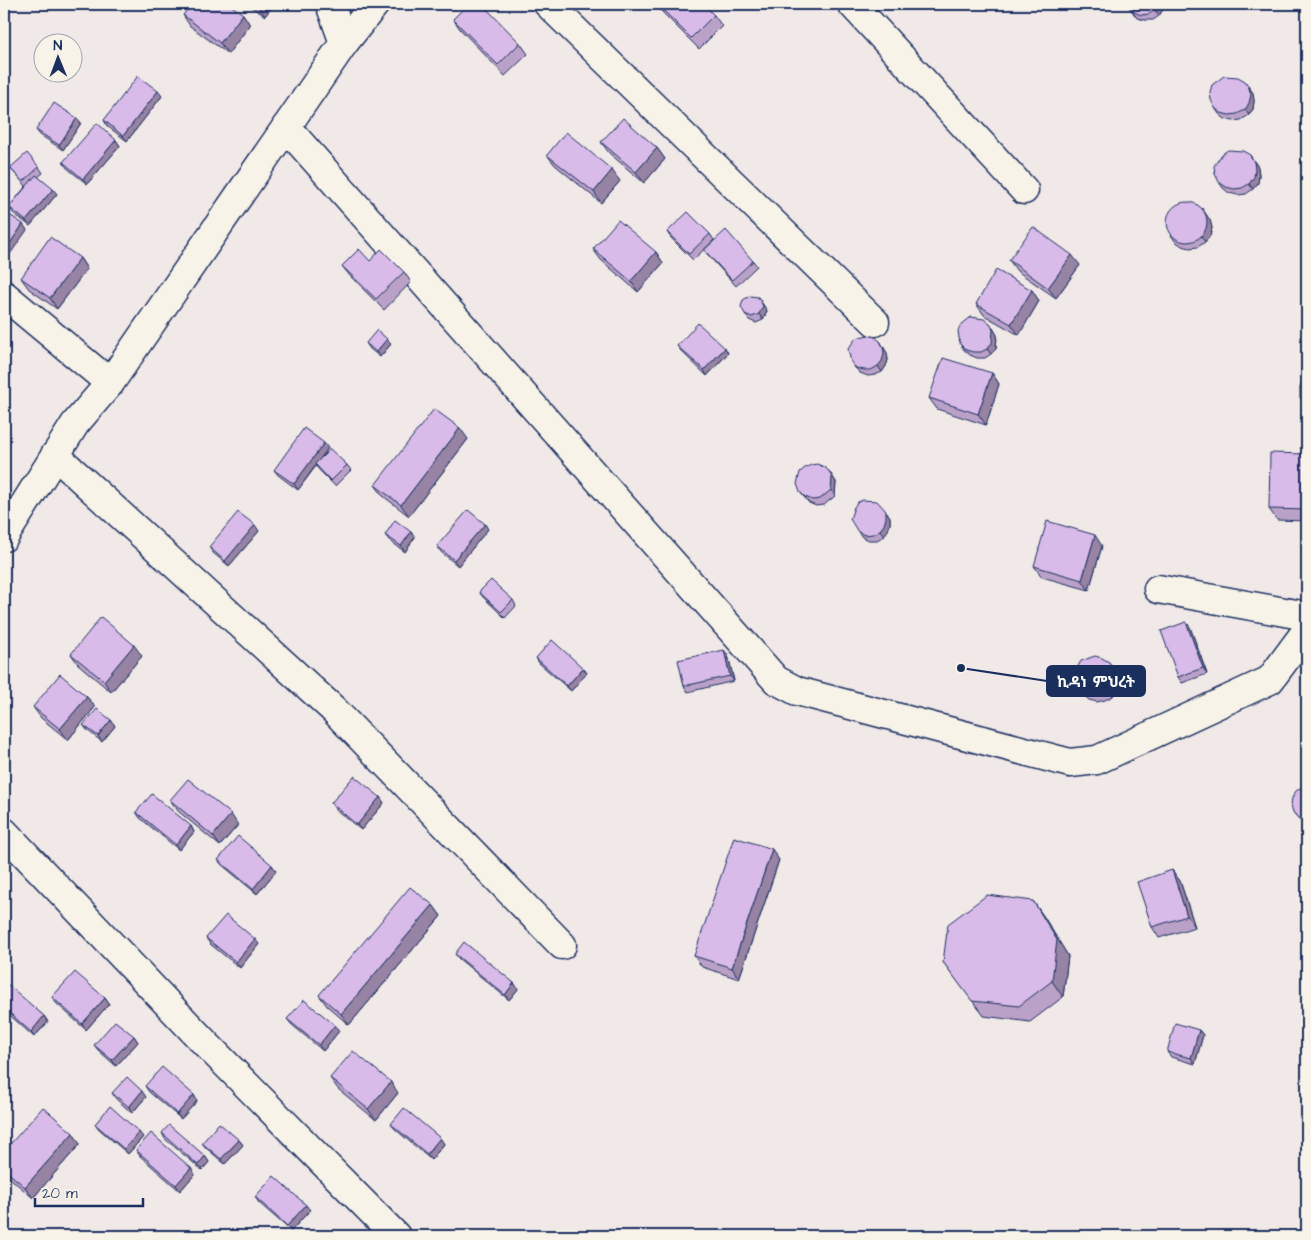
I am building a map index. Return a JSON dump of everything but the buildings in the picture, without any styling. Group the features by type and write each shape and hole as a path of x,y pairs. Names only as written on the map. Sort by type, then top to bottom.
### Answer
{"street":[{"path":"330,4 344,43"},
{"path":"4,537 75,424 110,383 344,43 375,4"},
{"path":"548,4 875,322"},
{"path":"852,4 1024,190"},
{"path":"286,127 776,680 796,691 1070,763 1097,760 1270,680 1307,630"},
{"path":"4,295 110,383"},
{"path":"54,455 333,709 562,946"},
{"path":"1158,589 1307,616"},
{"path":"4,832 207,1045 396,1236"}],"place":[{"name":"ኪዳነ ምህረት","path":"961,668"}]}
